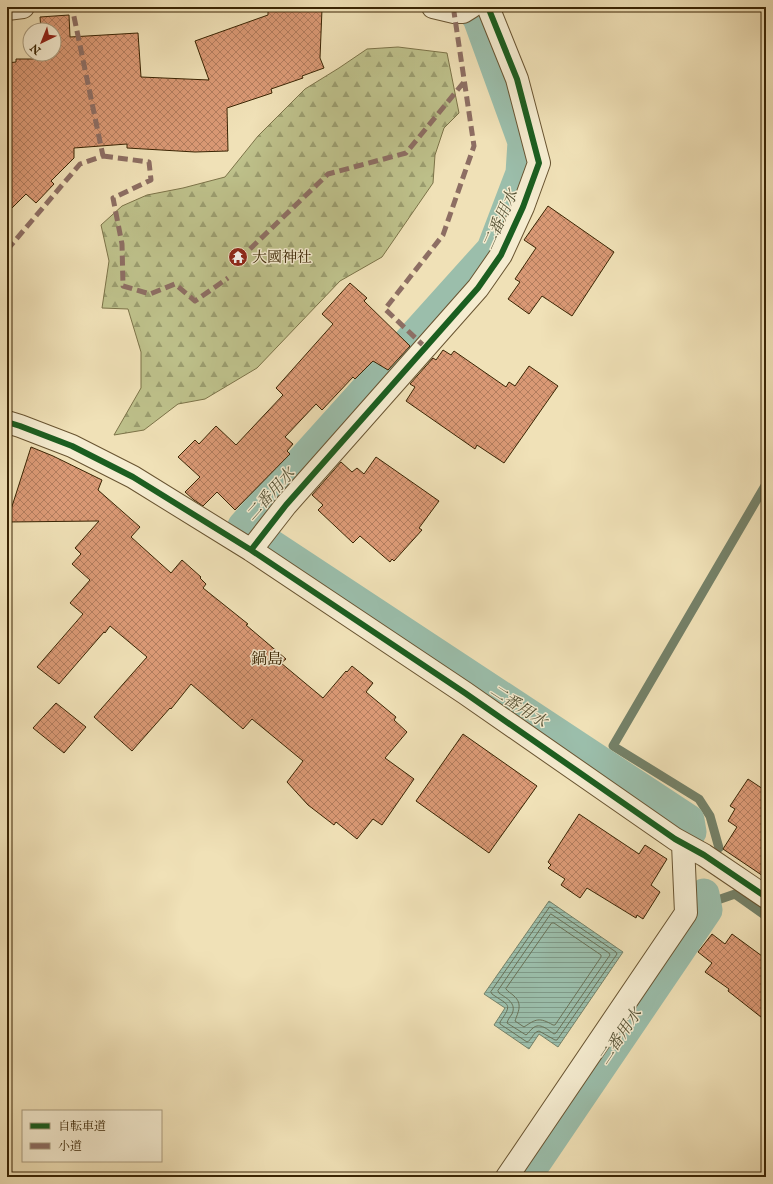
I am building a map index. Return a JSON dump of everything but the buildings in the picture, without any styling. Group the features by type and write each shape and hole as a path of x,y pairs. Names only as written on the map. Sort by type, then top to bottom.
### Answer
{"street":[{"path":"7,9 23,7"},
{"path":"433,7 454,12 467,10"},
{"path":"260,539 286,505 478,288 500,255 523,207 539,163 517,79 488,7"},
{"path":"7,422 72,446 260,539 465,693 683,844 704,855 766,897"},
{"path":"507,1177 686,913 683,844"}],"green space":[{"path":"398,47 447,53 459,113 444,128 435,155 433,183 382,257 340,281 257,368 205,399 178,404 144,430 114,435 141,388 141,352 128,309 102,308 109,261 101,225 122,206 147,195 183,188 225,177 258,136 305,89 367,49"}],"water":[{"path":"549,901 623,952 558,1047 539,1034 529,1049 494,1025 505,1008 484,994"}],"waterway":[{"name":"二番用水","path":"469,7 478,18 523,142 521,173 492,249 243,526 689,820 691,832"},
{"path":"719,848 710,816 699,799 613,746 766,484"},
{"name":"二番用水","path":"526,1177 707,910 704,894"},
{"path":"706,904 735,894 766,916"}],"marked path":[{"path":"7,250 80,164 103,156 72,7"},
{"path":"426,348 385,309 443,235 474,146 454,12"},
{"path":"250,249 328,174 406,153 464,82"},
{"path":"103,156 149,162 151,180 113,198 122,244 123,286 150,294 175,284 195,301 228,278"}],"cycle path":[{"path":"251,550 286,505 478,288 501,255 523,207 539,163 517,79 488,7"},
{"path":"7,422 72,446 133,477 251,550 465,693 675,839 704,855 766,897"}],"place":[{"name":"大國神社","path":"238,257"}],"district":[{"name":"鍋島","path":"267,660"}]}
